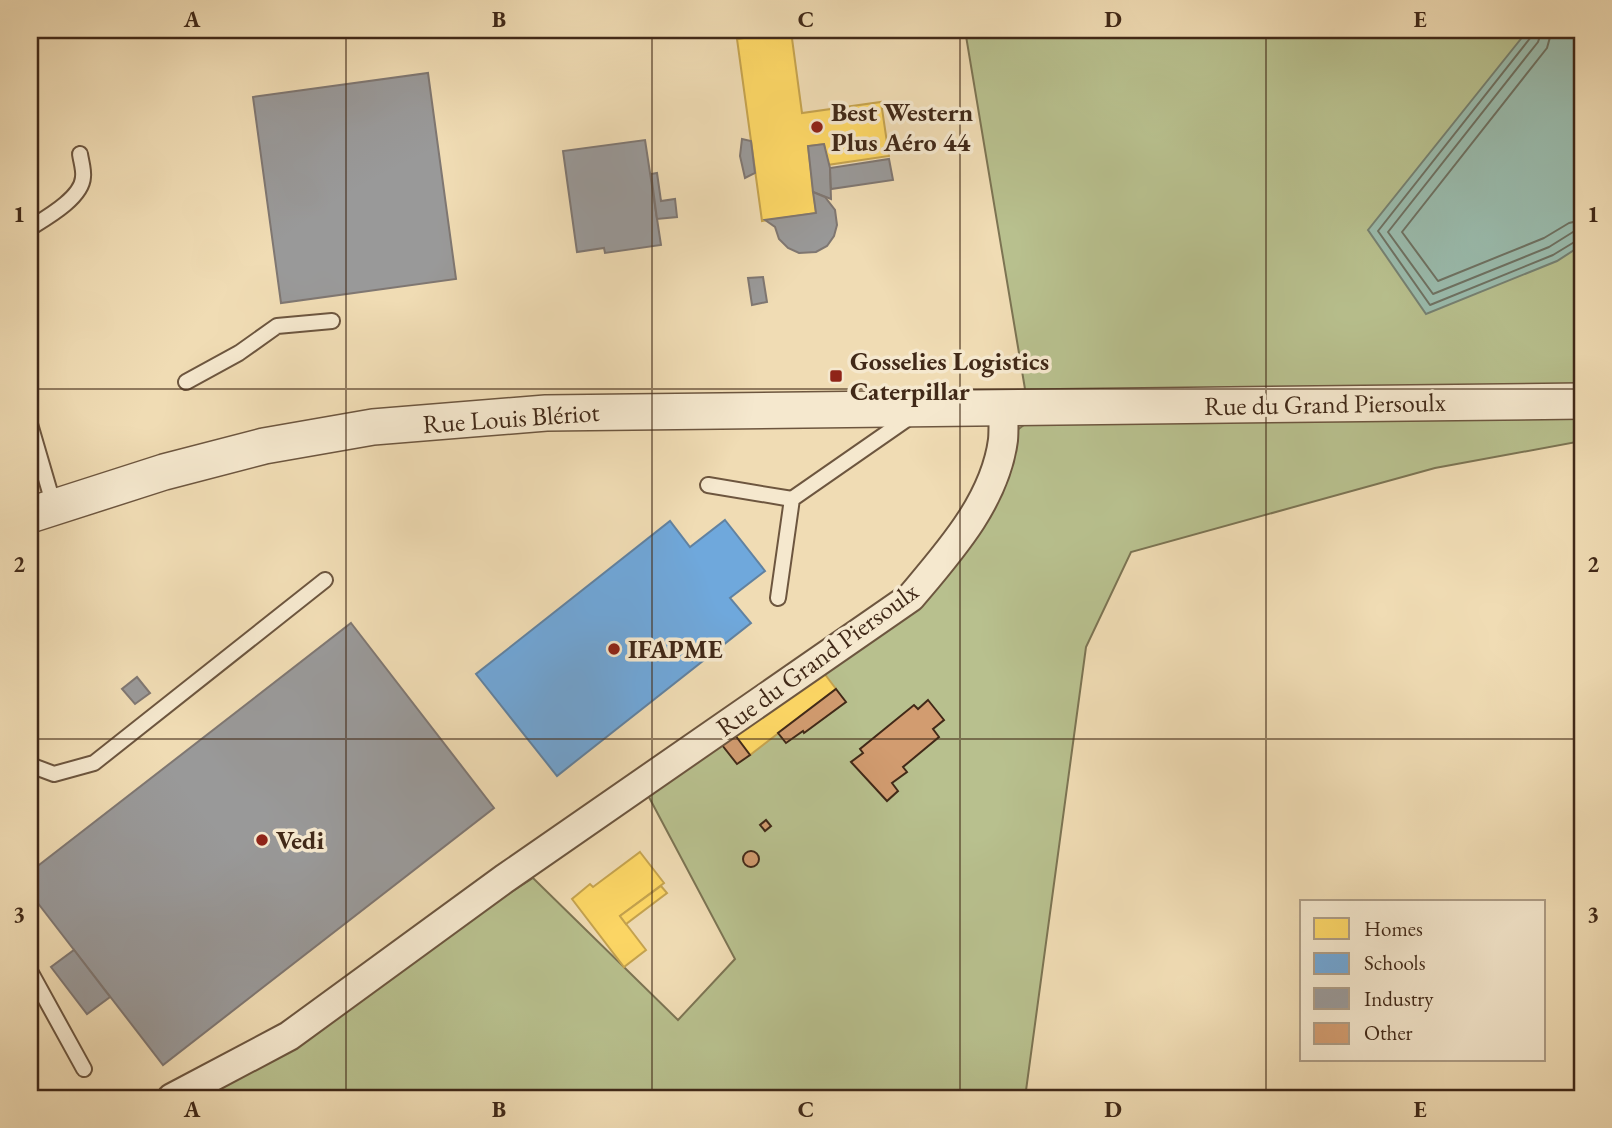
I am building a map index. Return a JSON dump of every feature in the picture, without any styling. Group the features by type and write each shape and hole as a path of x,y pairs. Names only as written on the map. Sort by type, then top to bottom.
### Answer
{"street":[{"name":"Rue du Grand Piersoulx","path":"172,1098 289,1036 504,879 911,597 956,544 991,481 1003,441 1004,407 1582,401"},
{"name":"Rue Louis Blériot","path":"42,510 164,472 264,446 373,427 545,413 1004,407"}],"lane":[{"path":"30,228 73,197 83,180 80,154"},
{"path":"186,382 239,353 277,326 332,321"},
{"path":"708,485 792,499 923,408"},
{"path":"30,424 42,510"},
{"path":"778,598 792,499"},
{"path":"30,765 54,774 94,763 325,580"},
{"path":"30,971 84,1069"}],"green space":[{"path":"965,30 1582,30 1582,401 1081,408 1582,419 1582,441 1435,468 1131,552 1086,647 1025,1098 189,1098 533,878 678,1020 735,959 642,784 911,597 1003,441 1046,408 1028,407"}],"water":[{"path":"1528,30 1582,30 1582,245 1557,261 1426,314 1368,230"}],"building: Homes":[{"name":"Best Western Plus Aéro 44","path":"791,31 802,113 881,102 889,156 827,165 824,144 808,146 816,213 762,221 737,39"},
{"path":"821,669 836,689 750,755 735,735"},
{"path":"640,852 664,883 620,916 646,950 624,967 572,899 590,884 593,887"},
{"path":"661,886 667,893 626,924 620,916"}],"building: Schools":[{"name":"IFAPME","path":"725,520 765,571 730,598 751,623 557,776 476,674 670,521 690,547"}],"building: Industry":[{"path":"428,73 456,279 281,303 253,97"},
{"path":"742,139 751,141 755,173 745,178 740,156"},
{"path":"645,140 661,245 605,253 604,248 577,252 563,151"},
{"path":"824,144 830,168 831,199 813,192 808,146"},
{"path":"889,159 893,180 831,189 830,168"},
{"path":"657,173 661,201 675,199 677,217 657,219 651,174"},
{"path":"813,192 825,197 835,210 837,225 827,246 816,252 799,253 788,248 779,239 775,227 765,220 816,213"},
{"path":"763,277 767,302 752,305 748,278"},
{"name":"Vedi","path":"351,623 494,808 163,1065 30,893 30,872"},
{"path":"137,677 150,693 135,704 122,689"},
{"path":"74,950 110,997 87,1014 51,967"}],"building: Other":[{"path":"836,689 846,702 786,743 778,733"},
{"path":"928,700 944,720 933,729 939,737 903,767 907,772 892,783 898,791 887,801 851,762 863,753 860,749 914,705 918,709"},
{"path":"735,735 750,755 737,764 722,745"},
{"path":"766,820 771,826 765,831 760,825"},
{"path":"751,851 759,859 751,867 743,859"}],"place":[{"name":"Best Western Plus Aéro 44","path":"817,127"},
{"name":"Gosselies Logistics Caterpillar","path":"836,376"},
{"name":"IFAPME","path":"614,649"},
{"name":"Vedi","path":"262,840"}]}
